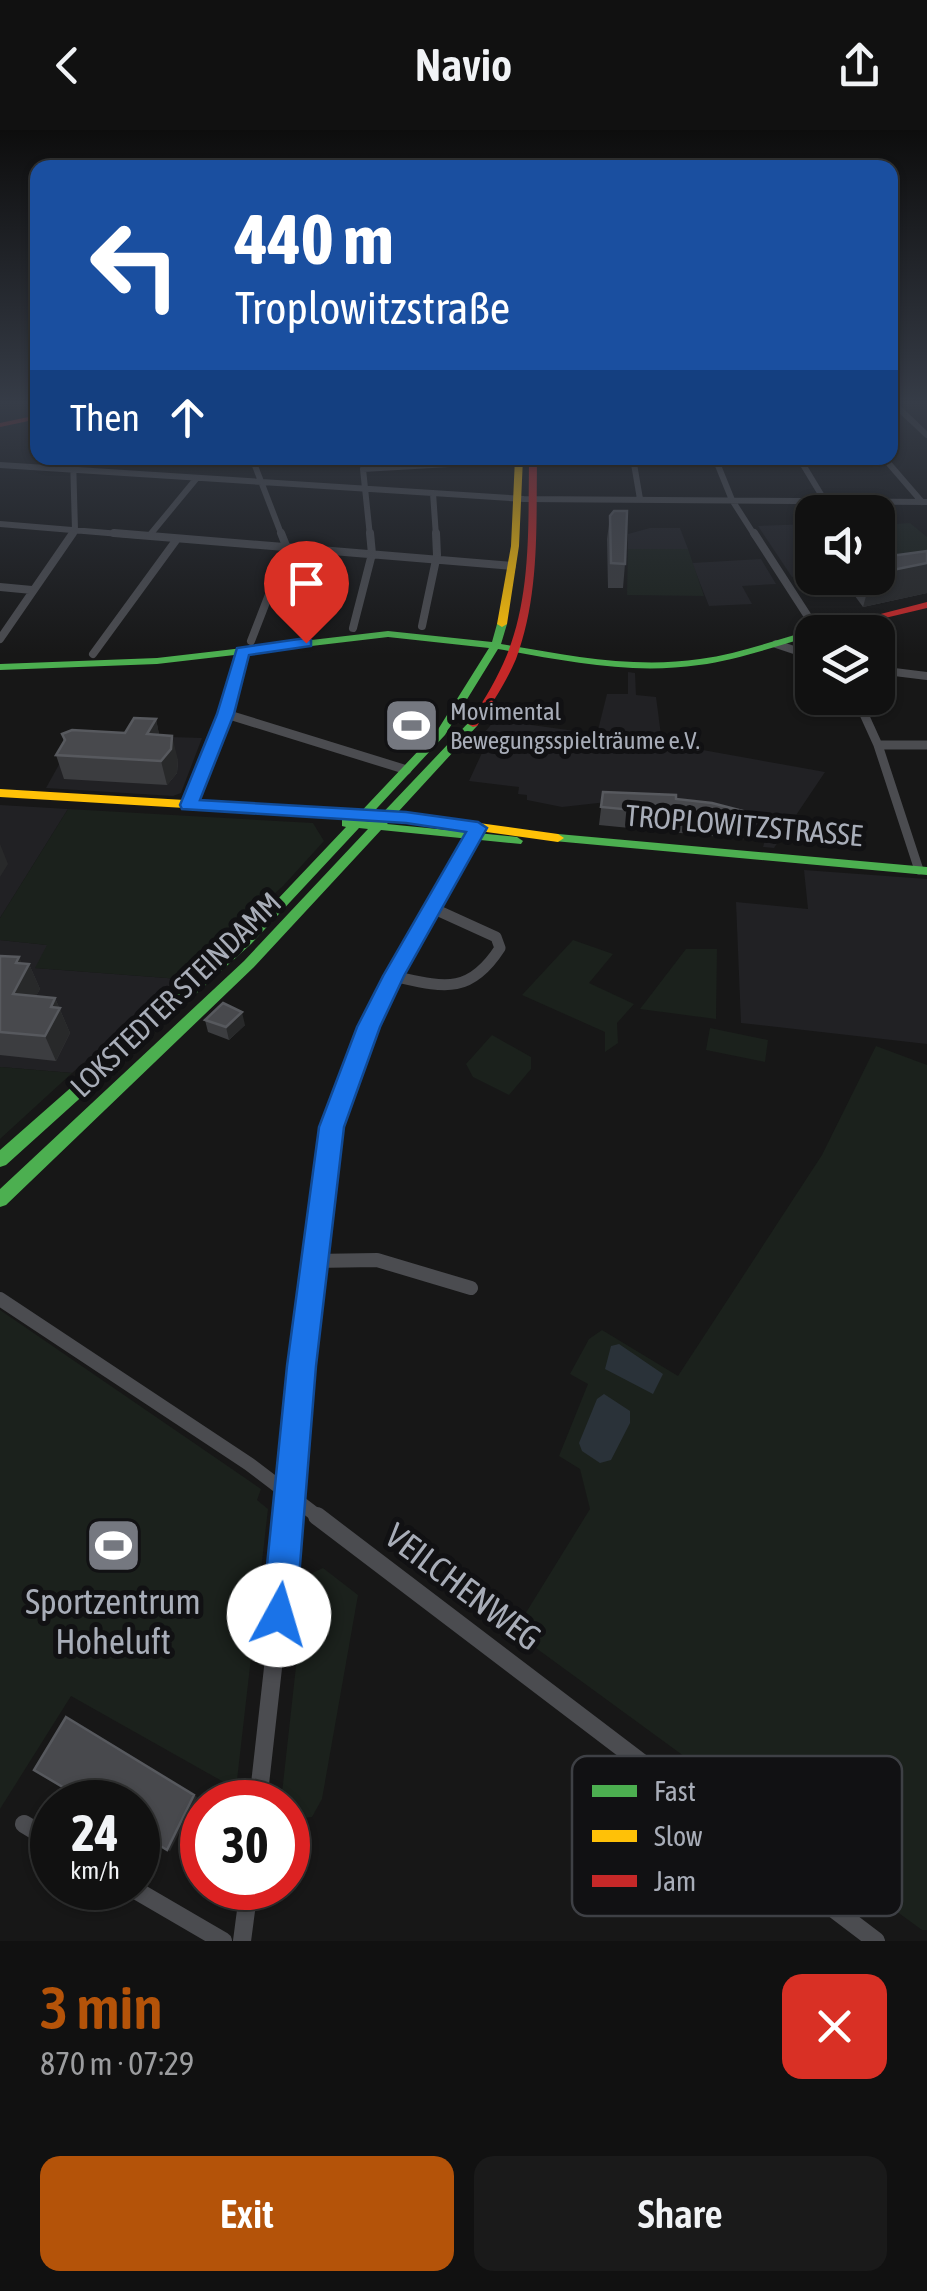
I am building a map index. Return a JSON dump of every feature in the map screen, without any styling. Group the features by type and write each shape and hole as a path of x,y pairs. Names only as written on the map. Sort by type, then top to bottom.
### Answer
{"main road":[{"path":"373,821 407,770 454,715 497,641 512,566 518,487"},
{"path":"373,821 404,799 474,727 500,684 517,645 528,591 533,499 530,487"},
{"path":"887,615 927,605"},
{"path":"0,667 156,661 353,628 422,626 517,645 628,658 719,657 795,639"},
{"path":"0,655 247,646 388,634 497,641"},
{"path":"0,794 289,812 476,834"},
{"path":"404,799 414,808 450,824"},
{"name":"TROPLOWITZSTRASSE","path":"373,821 450,824 476,834 923,871"},
{"name":"LOKSTEDTER STEINDAMM","path":"0,1160 246,941 373,821"},
{"name":"LOKSTEDTER STEINDAMM","path":"0,1200 310,904 373,821"}],"street":[{"path":"0,639 75,530 74,487"},
{"path":"148,536 190,487"},
{"path":"189,805 287,548 262,487"},
{"path":"340,487 533,499 795,501"},
{"path":"638,487 640,500"},
{"path":"727,487 805,615"},
{"path":"353,628 372,554 366,488"},
{"path":"422,626 436,559 432,492"},
{"path":"895,502 924,502"},
{"path":"0,524 512,566"},
{"path":"93,654 176,539"},
{"path":"0,587 32,590"},
{"path":"776,644 795,650"},
{"path":"895,672 927,676"},
{"path":"226,714 407,770"},
{"path":"865,715 923,871"},
{"path":"878,745 927,745"},
{"path":"260,1780 313,1261 332,1127 369,1027 394,976 476,834"},
{"path":"394,976 466,986 500,948 496,937 431,908"},
{"path":"313,1261 377,1260 471,1288"},
{"name":"VEILCHENWEG","path":"0,1300 248,1464 632,1756"},
{"path":"24,1824 30,1828"},
{"path":"160,1904 223,1941"},
{"path":"242,1941 246,1910"},
{"name":"VEILCHENWEG","path":"843,1916 876,1941"}],"shaded area":[{"path":"910,523 927,537 927,569 895,566 895,524"},
{"path":"795,525 795,577 792,577 758,526"},
{"path":"650,528 680,528 688,549 628,549 628,534"},
{"path":"628,549 688,549 704,596 627,595"},
{"path":"761,559 776,584 742,586 752,604 709,606 692,563"},
{"path":"628,672 635,673 636,695 656,697 661,735 680,739 686,747 825,772 774,848 763,847 765,840 753,831 634,799 562,807 527,800 527,795 518,794 519,787 469,781 487,742 478,740 495,720 597,734 607,694 628,694"},
{"path":"76,734 202,738 181,793 173,796 46,788"},
{"path":"0,805 68,809 0,918"},
{"path":"68,809 313,823 324,841 283,886 180,979 35,968 47,945 0,940 0,918"},
{"path":"804,870 927,879 927,1044 741,1023 736,902 808,909"},
{"path":"0,940 48,945 36,968 180,979 72,1073 0,1067"},
{"path":"573,940 613,954 589,983 634,1004 617,1023 618,1043 605,1052 605,1032 522,995"},
{"path":"686,949 717,949 716,1019 640,1009"},
{"path":"710,1028 768,1040 765,1062 706,1050"},
{"path":"492,1035 531,1057 531,1069 509,1095 473,1077 466,1064"},
{"path":"876,1046 927,1065 927,1930 902,1915 902,1756 684,1756 514,1632 590,1509 580,1469 559,1456 588,1384 570,1374 589,1339 602,1330 678,1376 822,1155"},
{"path":"0,1067 72,1073 0,1139"},
{"name":"Sportzentrum Hoheluft","path":"0,1310 261,1489 257,1500 268,1509 237,1780 220,1780 71,1696 0,1809"},
{"path":"619,1344 663,1374 653,1394 605,1369 611,1346"},
{"path":"604,1394 630,1411 630,1423 611,1460 600,1463 582,1451 579,1443 597,1399"},
{"path":"323,1568 358,1595 322,1799 310,1817 310,1780 283,1780 306,1576"}],"building":[{"path":"614,511 627,511 625,564 611,563 610,516"},
{"path":"927,551 927,563 895,570 898,555"},
{"path":"134,718 156,719 147,734 172,736 171,749 161,761 56,755 65,740 62,734 72,730 125,733"},
{"path":"603,792 676,795 676,799 758,815 757,822 601,807"},
{"path":"0,956 19,957 16,963 29,964 13,994 55,998 51,1007 60,1008 45,1036 0,1032"},
{"path":"223,1003 242,1012 226,1027 205,1020"},
{"path":"66,1717 180,1786 180,1824 167,1850 160,1846 160,1780 51,1780 34,1770"}],"traffic: fast":[{"path":"0,1160 246,941 441,733 496,645 502,624"},
{"path":"0,667 157,661 388,634 475,642 600,664 672,665 703,662 795,638"},
{"path":"0,1200 249,964 473,724"},
{"path":"346,823 517,841"},
{"path":"558,838 927,871"}],"traffic: slow":[{"path":"502,624 515,546 518,487"},
{"path":"0,793 406,817 558,838"}],"traffic: jam":[{"path":"473,724 510,661 520,629 531,564 532,487"},
{"path":"886,615 927,605"}],"place":[{"name":"Movimental Bewegungsspielträume e.V.","path":"411,725"},
{"name":"Sportzentrum Hoheluft","path":"113,1546"}],"route":[{"path":"279,1615 301,1366 332,1127 369,1027 416,932 478,828 406,817 189,805 226,714 243,652 306,643"}]}
